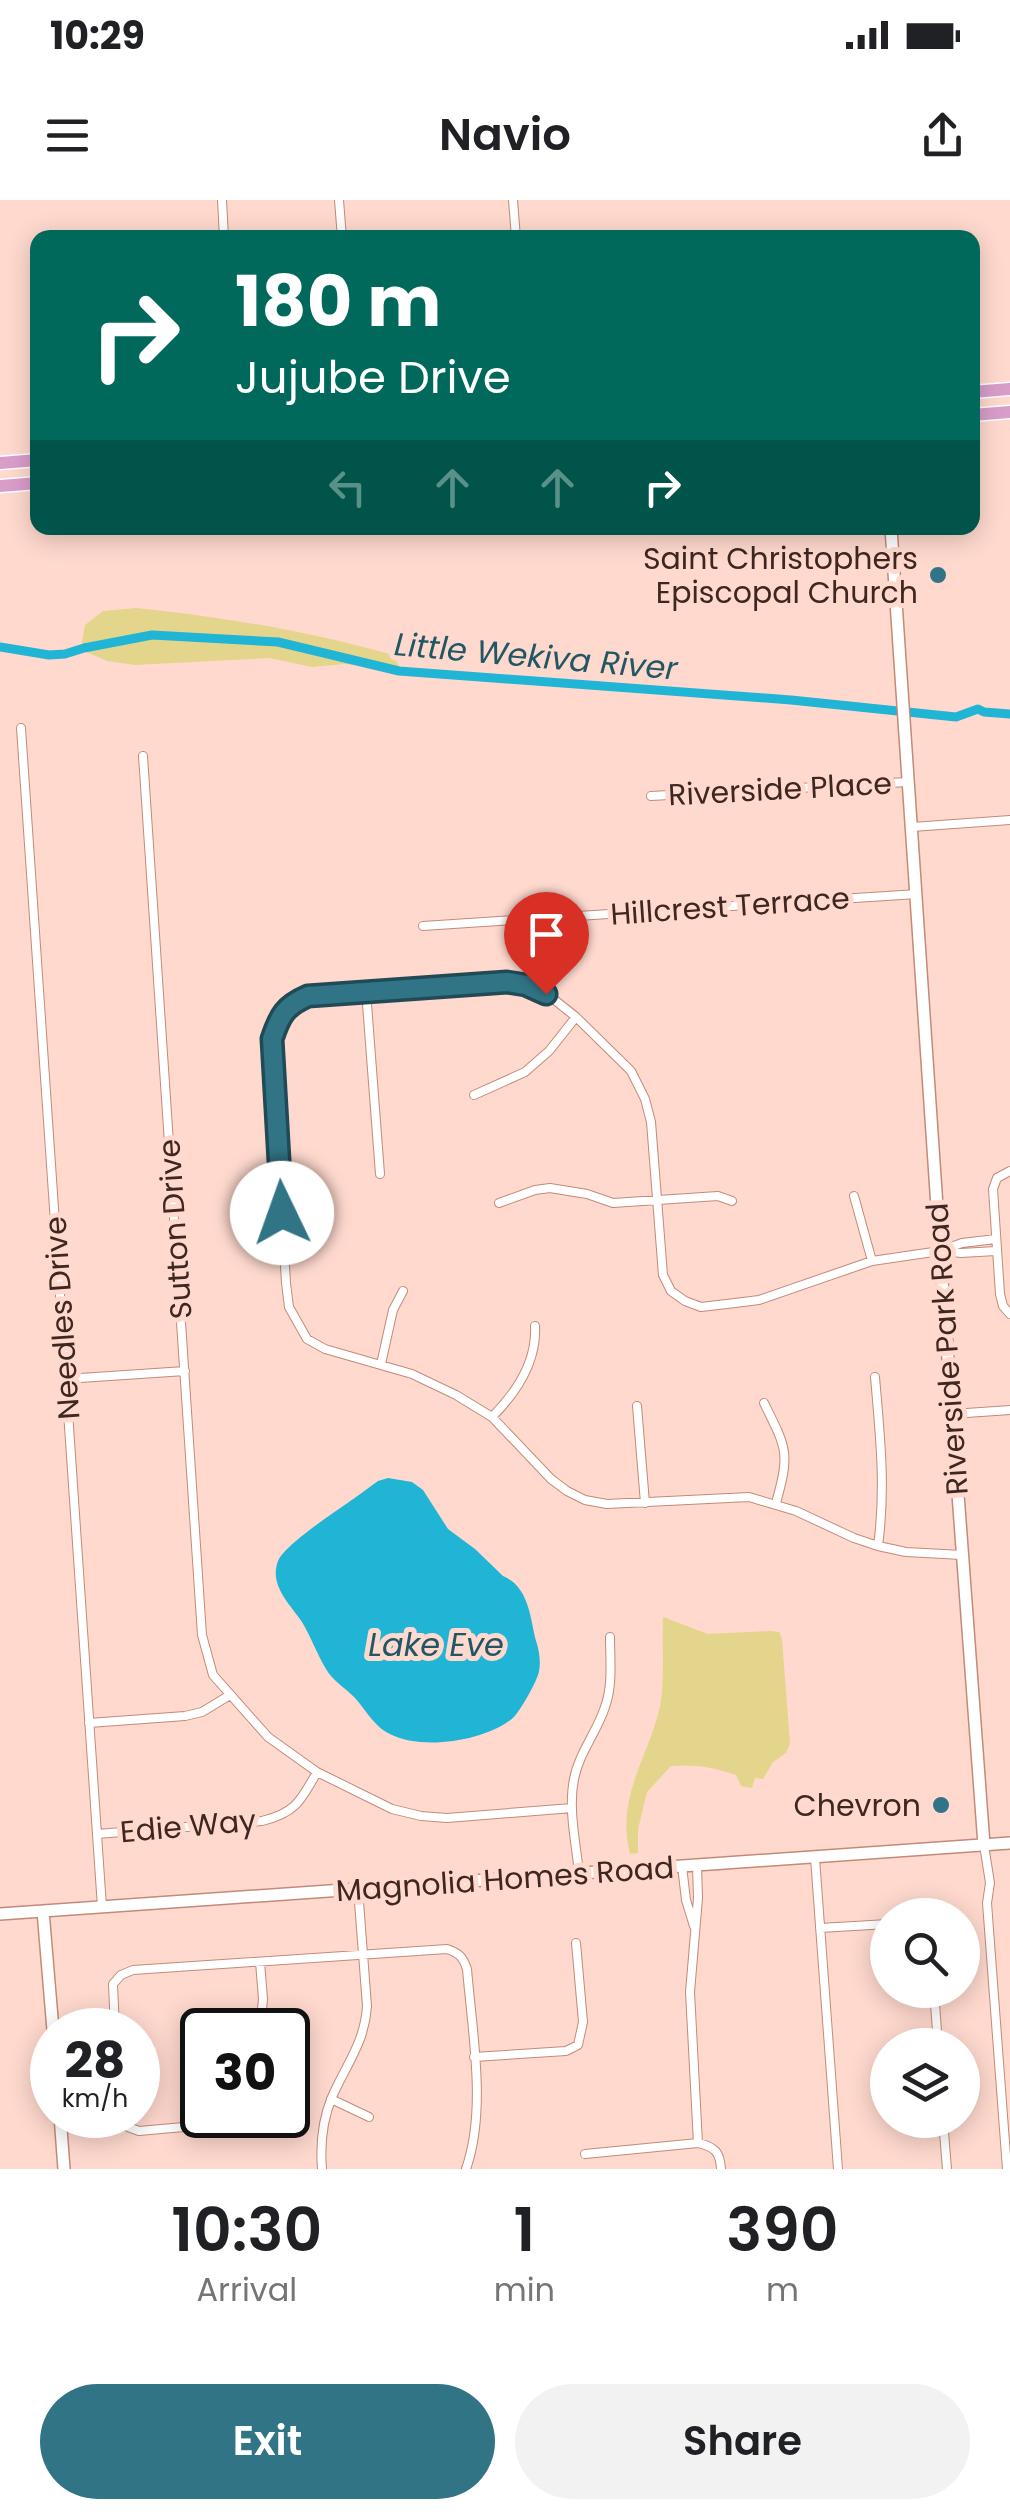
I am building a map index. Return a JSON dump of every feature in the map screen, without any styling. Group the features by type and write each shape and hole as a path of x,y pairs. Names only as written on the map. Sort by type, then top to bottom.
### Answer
{"main road":[{"path":"980,391 1010,389"},
{"path":"980,414 1010,412"},
{"path":"0,463 30,461"},
{"path":"0,486 30,484"}],"street":[{"path":"222,200 224,230"},
{"path":"339,200 341,230"},
{"path":"513,200 515,230"},
{"name":"Riverside Park Road","path":"892,535 962,1556 990,1883 988,1903 1007,2169"},
{"name":"Needles Drive","path":"22,728 102,1907"},
{"name":"Sutton Drive","path":"143,756 202,1635 213,1675 268,1737 317,1772 392,1808 447,1818 572,1808"},
{"name":"Riverside Place","path":"651,796 908,782"},
{"name":"Riverside Place","path":"912,827 1010,820"},
{"name":"Hillcrest Terrace","path":"423,926 917,894"},
{"path":"962,1556 878,1546 776,1503 749,1497 608,1504 585,1500 551,1480 492,1417 456,1395 412,1374 325,1349 307,1340 289,1307 272,1039 278,1022 292,1003 308,996 507,982 546,994 632,1071 645,1098 650,1122 663,1275 671,1291 684,1301 701,1306 759,1300 872,1262 996,1240"},
{"path":"366,991 380,1174"},
{"path":"474,1095 525,1072 549,1051 576,1017"},
{"path":"1010,1171 998,1178 993,1189 1000,1294 1010,1314"},
{"path":"499,1203 550,1188 613,1202 718,1196 732,1201"},
{"path":"854,1196 872,1262"},
{"path":"940,1250 996,1251"},
{"path":"381,1364 394,1310 403,1291"},
{"path":"492,1417 520,1383 536,1345 534,1326"},
{"path":"65,1379 185,1371"},
{"path":"875,1378 883,1475 878,1546"},
{"path":"764,1403 784,1442 786,1460 776,1503"},
{"path":"638,1406 645,1503"},
{"path":"952,1414 1010,1410"},
{"path":"579,1873 573,1781 605,1706 611,1670 610,1636"},
{"path":"89,1723 185,1716 202,1712 230,1695"},
{"name":"Edie Way","path":"97,1834 278,1818 300,1802 317,1772"},
{"name":"Magnolia Homes Road","path":"0,1914 1010,1843"},
{"path":"815,1858 838,2169"},
{"path":"697,1865 690,1992 698,2143"},
{"path":"682,1866 684,1892 695,1930"},
{"path":"322,2169 324,2121 366,2026 358,1890"},
{"path":"684,1892 698,1892"},
{"path":"44,1912 51,2008"},
{"path":"820,1928 870,1925"},
{"path":"474,2058 566,2051 578,2045 583,2022 576,1943"},
{"path":"114,2008 113,1984 133,1970 447,1949 459,1953 468,1969 474,2058 476,2130 466,2169"},
{"path":"260,1962 262,2008"},
{"path":"332,2099 369,2117"},
{"path":"62,2138 64,2169"},
{"path":"944,2138 947,2169"},
{"path":"585,2154 698,2143 718,2152 721,2169"}],"shaded area":[{"path":"136,608 233,620 330,639 393,655 400,668 399,671 345,664 312,667 269,658 135,665 107,661 84,651 85,625 103,611"},
{"path":"663,1617 708,1634 779,1632 790,1744 763,1779 755,1778 752,1788 741,1786 736,1775 720,1770 671,1766 647,1792 638,1829 638,1853 630,1854 630,1798 661,1701"}],"water":[{"name":"Lake Eve","path":"388,1478 412,1482 423,1490 448,1529 512,1581 527,1604 539,1652 538,1675 514,1717 488,1732 454,1741 419,1742 384,1731 329,1673 278,1586 276,1570 283,1553 378,1481"}],"waterway":[{"name":"Little Wekiva River","path":"0,647 65,654 152,635 278,642 399,671 791,700 956,717 978,709 1010,714"}],"place":[{"name":"Saint Christophers Episcopal Church","path":"938,575"},
{"name":"Chevron","path":"941,1805"}],"route":[{"path":"282,1213 272,1039 282,1014 292,1003 308,996 507,982 546,994"}]}
